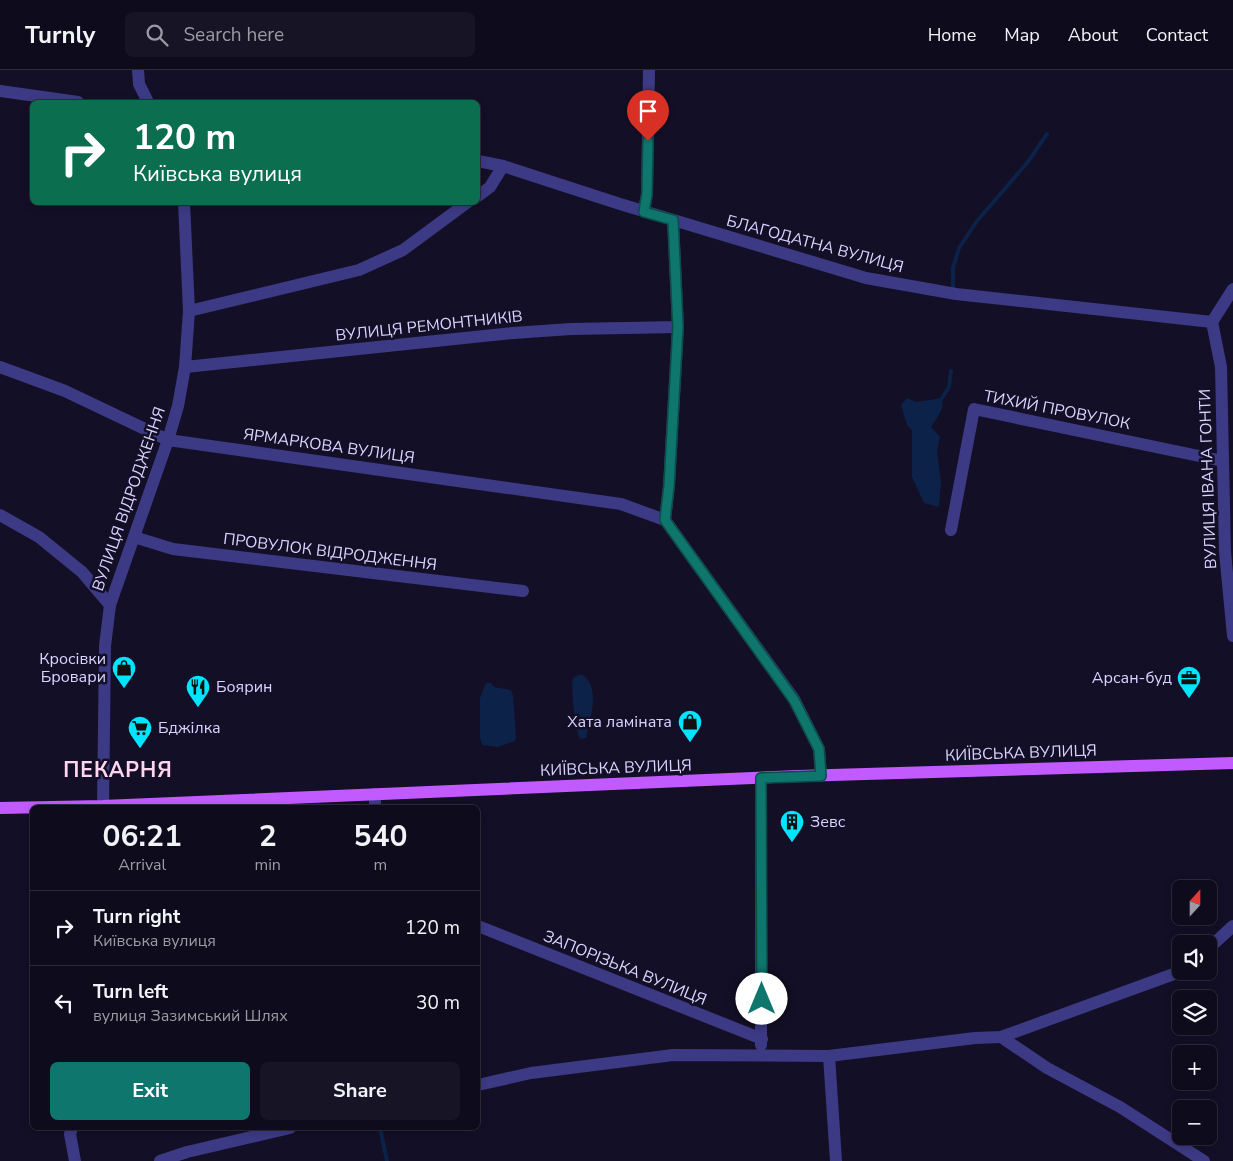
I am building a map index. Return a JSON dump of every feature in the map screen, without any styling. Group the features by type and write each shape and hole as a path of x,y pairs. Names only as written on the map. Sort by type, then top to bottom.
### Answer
{"main road":[{"name":"КИЇВСЬКА ВУЛИЦЯ","path":"145,805 761,778 1233,763"},
{"name":"КИЇВСЬКА ВУЛИЦЯ","path":"0,808 30,808"}],"street":[{"path":"138,70 139,84 147,100"},
{"path":"644,212 647,194 649,70"},
{"path":"0,91 64,100"},
{"name":"БЛАГОДАТНА ВУЛИЦЯ","path":"480,161 503,166 644,212 876,280 949,294 1212,322"},
{"path":"480,194 490,187 503,166"},
{"name":"ВУЛИЦЯ ВІДРОДЖЕННЯ","path":"103,805 105,646 110,604 168,440 178,406 185,367 189,311 184,205"},
{"path":"189,311 359,270 402,250 464,205"},
{"path":"673,220 678,327 669,486 665,520 794,700 819,749 821,776"},
{"path":"1212,322 1233,289"},
{"name":"ВУЛИЦЯ ІВАНА ГОНТИ","path":"1212,322 1221,367 1225,552 1233,636"},
{"name":"ВУЛИЦЯ РЕМОНТНИКІВ","path":"185,367 513,333 571,329 678,327"},
{"name":"ЯРМАРКОВА ВУЛИЦЯ","path":"0,366 65,391 168,440 622,504 665,520"},
{"name":"ТИХИЙ ПРОВУЛОК","path":"951,530 974,409 1223,461"},
{"path":"0,514 39,538 68,560 82,572 110,604"},
{"name":"ПРОВУЛОК ВІДРОДЖЕННЯ","path":"134,537 173,549 523,591"},
{"path":"761,778 761,1055"},
{"path":"375,805 376,794"},
{"path":"1217,940 1233,926"},
{"name":"ЗАПОРІЗЬКА ВУЛИЦЯ","path":"480,927 762,1039"},
{"path":"1217,942 1233,936"},
{"path":"480,1085 531,1073 673,1055 829,1056 975,1038 1001,1037 1172,975"},
{"path":"1001,1037 1046,1068 1120,1107 1204,1161"},
{"path":"829,1056 836,1161"},
{"path":"71,1130 70,1134 75,1161"},
{"path":"160,1161 187,1152 281,1130"}],"water":[{"path":"907,398 916,402 942,398 941,410 931,427 940,437 937,451 941,482 939,507 924,503 912,477 912,430 907,425 901,405"},
{"path":"583,675 588,681 592,688 593,696 592,713 586,738 580,739 575,720 572,690 573,678"},
{"path":"486,683 491,683 494,687 511,690 513,696 515,741 498,747 482,745 480,738 480,698"}],"waterway":[{"path":"953,290 953,268 959,248 977,221 1027,163 1047,134"},
{"path":"942,398 949,387 951,371"},
{"path":"380,1130 387,1161"}],"place":[{"name":"Кросівки Бровари","path":"124,689"},
{"name":"Арсан-буд","path":"1189,699"},
{"name":"Боярин","path":"198,708"},
{"name":"Хата ламіната","path":"690,743"},
{"name":"Бджілка","path":"140,749"},
{"name":"Зевс","path":"792,843"}],"district":[{"name":"ПЕКАРНЯ","path":"118,770"}],"route":[{"path":"648,141 647,194 644,212 673,220 678,327 669,486 665,520 794,700 819,749 821,776 761,778 762,999"}]}
